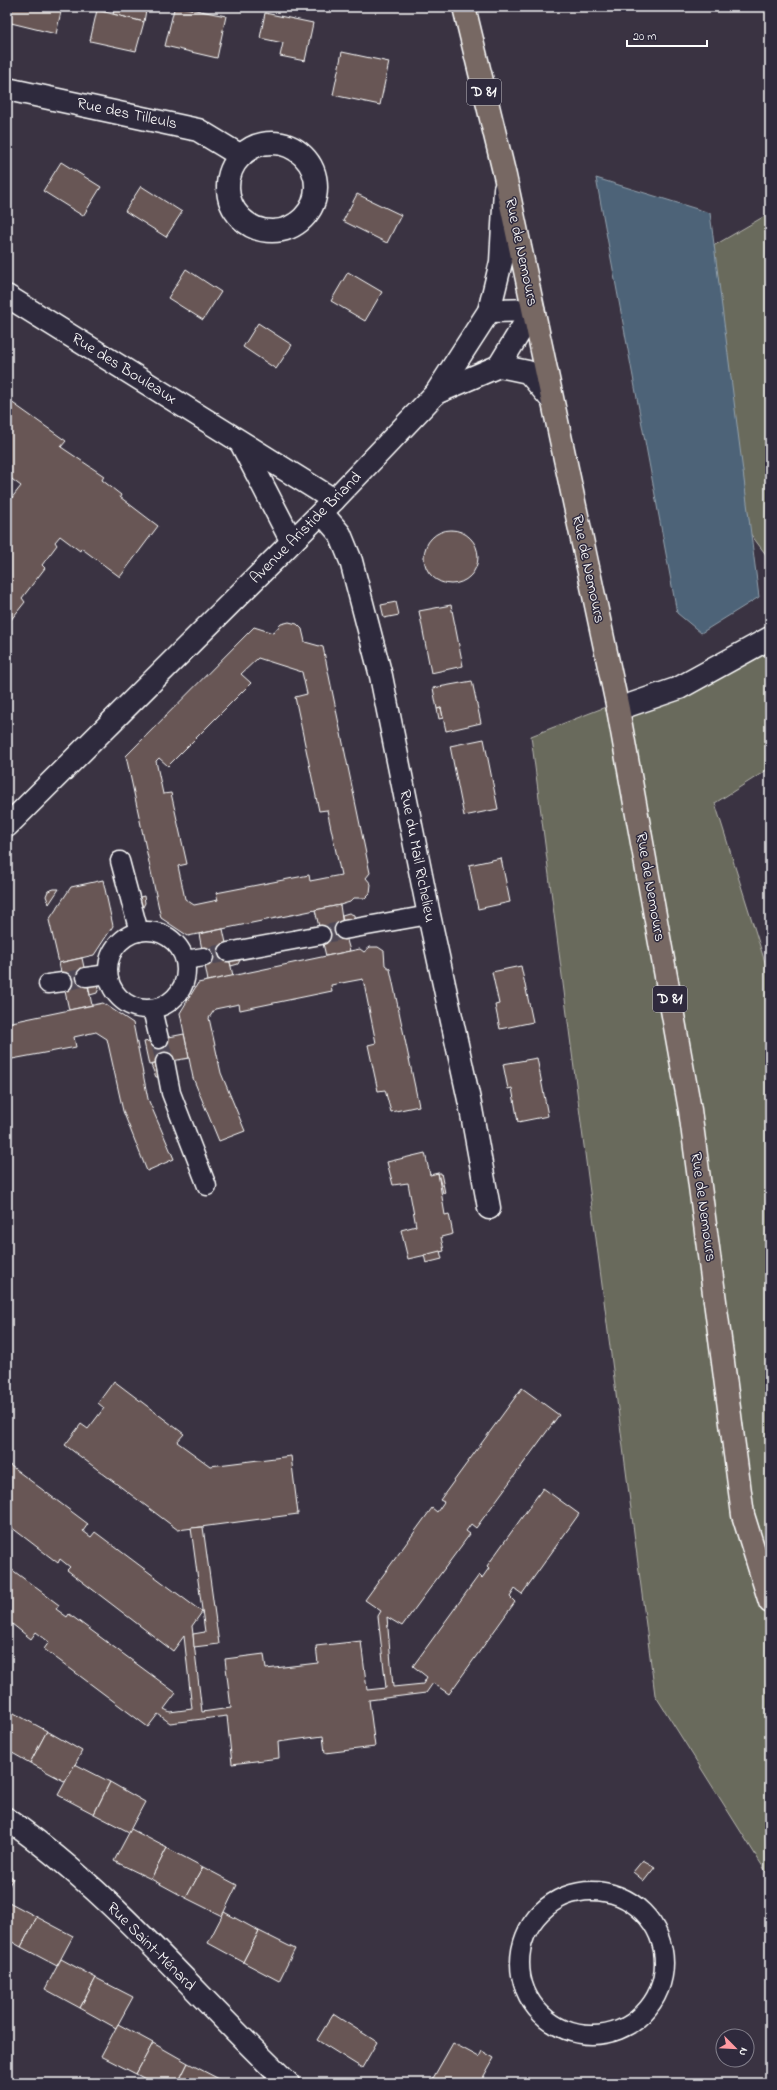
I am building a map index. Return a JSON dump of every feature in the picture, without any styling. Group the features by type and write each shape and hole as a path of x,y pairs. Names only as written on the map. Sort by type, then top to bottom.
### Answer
{"main road":[{"name":"D 81","path":"464,7 505,176"},
{"name":"Rue de Nemours","path":"505,176 618,710 690,1110 743,1515 770,1602"}],"street":[{"name":"Rue des Tilleuls","path":"7,89 198,130 241,156"},
{"name":"Avenue Aristide Briand","path":"7,826 328,506 436,393 489,311 501,262 505,176"},
{"name":"Rue des Bouleaux","path":"7,296 241,443 328,506"},
{"path":"489,311 533,310"},
{"path":"499,366 533,310"},
{"path":"436,393 499,366 528,372 551,399"},
{"path":"241,443 292,542"},
{"name":"Rue du Mail Richelieu","path":"328,506 351,561 381,676 428,915 471,1109 489,1208"},
{"path":"618,710 679,688 770,638"},
{"path":"120,861 139,932"},
{"path":"344,930 428,915"},
{"path":"150,931 167,937 180,949 185,960 186,973 183,986 176,997 165,1005 152,1009 140,1009 123,1001 111,986 108,974 109,962 119,943 128,936 139,932 150,931"},
{"path":"228,952 321,935"},
{"path":"185,960 204,957"},
{"path":"86,977 108,974"},
{"path":"152,1009 159,1039"},
{"path":"164,1062 171,1093 207,1186"},
{"name":"Rue Saint-Ménard","path":"7,1819 32,1837 110,1905 288,2083"},
{"path":"582,1891 607,1892 628,1900 646,1914 658,1933 664,1955 663,1978 654,1999 640,2017 622,2029 599,2035 577,2034 554,2025 535,2008 523,1986 519,1961 525,1936 538,1915 558,1899 582,1891"}],"green space":[{"path":"770,213 770,560 719,492 684,263"},
{"path":"770,643 770,768 715,803 770,978 770,1878 655,1695 531,736"}],"water":[{"path":"596,178 710,213 759,597 701,633 677,613"}],"building":[{"path":"11,7 62,7 56,34 7,22"},
{"path":"115,7 132,7 146,10 144,22 113,14"},
{"path":"180,7 226,16 217,58 165,46 174,9 180,9"},
{"path":"97,10 144,22 136,51 90,41"},
{"path":"265,13 313,23 305,61 280,56 283,43 260,38"},
{"path":"342,52 389,62 380,105 333,95"},
{"path":"61,162 101,187 83,216 43,191"},
{"path":"141,186 182,212 166,237 125,211"},
{"path":"357,194 401,215 387,243 343,221"},
{"path":"186,269 221,292 203,320 168,298"},
{"path":"348,272 382,292 365,321 331,301"},
{"path":"258,323 292,345 276,369 243,347"},
{"path":"7,399 66,441 61,447 104,476 102,480 121,495 120,497 158,526 120,577 81,548 80,551 60,536 55,542 57,545 42,565 45,568 22,598 25,602 10,621 11,622 7,628 7,504 21,486 9,477 7,478"},
{"path":"451,530 461,532 470,538 476,547 478,557 476,567 470,576 461,582 451,584 441,582 432,576 426,567 424,557 426,547 432,538 441,532"},
{"path":"396,602 399,615 384,618 381,605"},
{"path":"451,605 463,666 431,673 419,611"},
{"path":"289,622 297,624 302,629 305,642 323,647 370,873 366,878 371,884 370,893 365,898 354,898 350,902 340,905 188,936 161,918 126,756 254,627 273,633 281,624","holes":["258,658 302,672 307,694 295,697 319,811 327,810 341,875 310,881 309,875 216,893 218,900 194,905 185,899 178,866 187,864 171,793 163,794 156,761 159,758 168,766 251,683 241,674"]},
{"path":"472,681 481,723 446,731 441,708 437,709 433,688"},
{"path":"441,708 443,718 439,719 437,709"},
{"path":"484,739 498,809 464,816 450,746"},
{"path":"501,858 510,902 478,909 469,865"},
{"path":"103,880 113,926 94,955 59,963 49,920 71,887"},
{"path":"59,889 49,904 46,896 48,891"},
{"path":"144,896 145,903 140,910 132,899"},
{"path":"340,905 343,926 350,951 326,956 315,910"},
{"path":"349,913 354,915 355,922 343,926 342,915"},
{"path":"223,929 233,976 208,981 199,934"},
{"path":"370,947 378,947 384,951 385,965 390,969 419,1106 391,1112 385,1090 378,1091 368,1045 376,1043 363,979 331,985 332,991 240,1010 239,1004 215,1009 209,1018 221,1073 245,1131 219,1141 193,1078 180,1013 198,983 360,949 364,952"},
{"path":"228,954 239,955 240,960 238,964 231,966"},
{"path":"82,958 92,1005 69,1010 59,963"},
{"path":"521,966 533,1022 500,1029 495,1005 499,1004 492,972"},
{"path":"88,983 98,984 99,988 97,993 90,995"},
{"path":"103,1003 133,1023 148,1099 174,1159 147,1171 123,1111 107,1039 96,1032 74,1037 76,1047 7,1060 7,1023"},
{"path":"184,1034 189,1058 149,1065 144,1042"},
{"path":"537,1058 548,1116 518,1122 512,1088 508,1089 503,1064"},
{"path":"163,1062 159,1077 156,1077 151,1065"},
{"path":"425,1153 430,1175 438,1173 445,1215 449,1214 453,1234 441,1237 444,1251 408,1259 401,1230 416,1226 408,1183 393,1185 387,1162"},
{"path":"438,1173 441,1173 445,1193 443,1193"},
{"path":"440,1251 442,1259 426,1263 424,1255"},
{"path":"114,1381 184,1434 177,1442 210,1466 291,1456 298,1514 178,1530 65,1445 81,1424 88,1429 104,1408 98,1403"},
{"path":"522,1388 559,1415 476,1528 471,1524 466,1531 470,1534 402,1626 387,1617 393,1687 423,1684 427,1677 413,1666 479,1575 482,1578 489,1568 487,1566 543,1488 579,1514 522,1594 515,1589 510,1597 515,1602 449,1694 433,1683 426,1693 369,1700 375,1747 325,1753 323,1736 278,1742 279,1758 232,1764 227,1716 170,1723 158,1714 148,1727 44,1649 49,1642 36,1632 31,1639 7,1620 7,1566 59,1605 56,1609 67,1617 69,1614 176,1693 164,1709 170,1712 192,1709 184,1636 173,1651 67,1570 70,1567 60,1559 58,1563 7,1524 7,1463 88,1524 83,1531 91,1537 95,1532 202,1612 192,1626 202,1712 231,1708 225,1659 264,1654 266,1669 318,1663 316,1646 361,1641 367,1690 386,1688 378,1616 381,1611 365,1600 432,1508 437,1512 444,1502 440,1500"},
{"path":"203,1527 219,1644 194,1647 193,1634 205,1632 191,1528"},
{"path":"12,1712 47,1731 30,1763 7,1750 7,1721"},
{"path":"47,1731 82,1751 66,1782 30,1763"},
{"path":"75,1764 110,1782 94,1814 58,1795"},
{"path":"110,1782 145,1802 129,1832 94,1814"},
{"path":"131,1829 167,1848 151,1879 114,1861"},
{"path":"167,1848 203,1867 186,1898 151,1879"},
{"path":"643,1860 655,1867 644,1881 633,1872"},
{"path":"203,1867 237,1885 222,1916 186,1898"},
{"path":"7,1874 13,1878 7,1889"},
{"path":"7,1901 37,1917 21,1947 7,1939"},
{"path":"224,1912 259,1931 243,1962 208,1943"},
{"path":"37,1917 73,1936 57,1966 21,1947"},
{"path":"259,1931 295,1949 279,1981 243,1962"},
{"path":"61,1959 96,1978 80,2008 45,1989"},
{"path":"96,1978 133,1997 116,2028 80,2008"},
{"path":"333,2014 377,2042 362,2068 317,2040"},
{"path":"118,2024 153,2043 136,2074 101,2056"},
{"path":"153,2043 188,2063 178,2083 153,2083 136,2074"},
{"path":"453,2043 479,2057 482,2051 494,2058 480,2083 438,2083 432,2080"},
{"path":"188,2063 223,2081 222,2083 178,2083"}],"tunnel":[{"path":"321,935 344,930"},
{"path":"204,957 228,952"},
{"path":"63,982 86,977"},
{"path":"159,1039 165,1062"}]}
